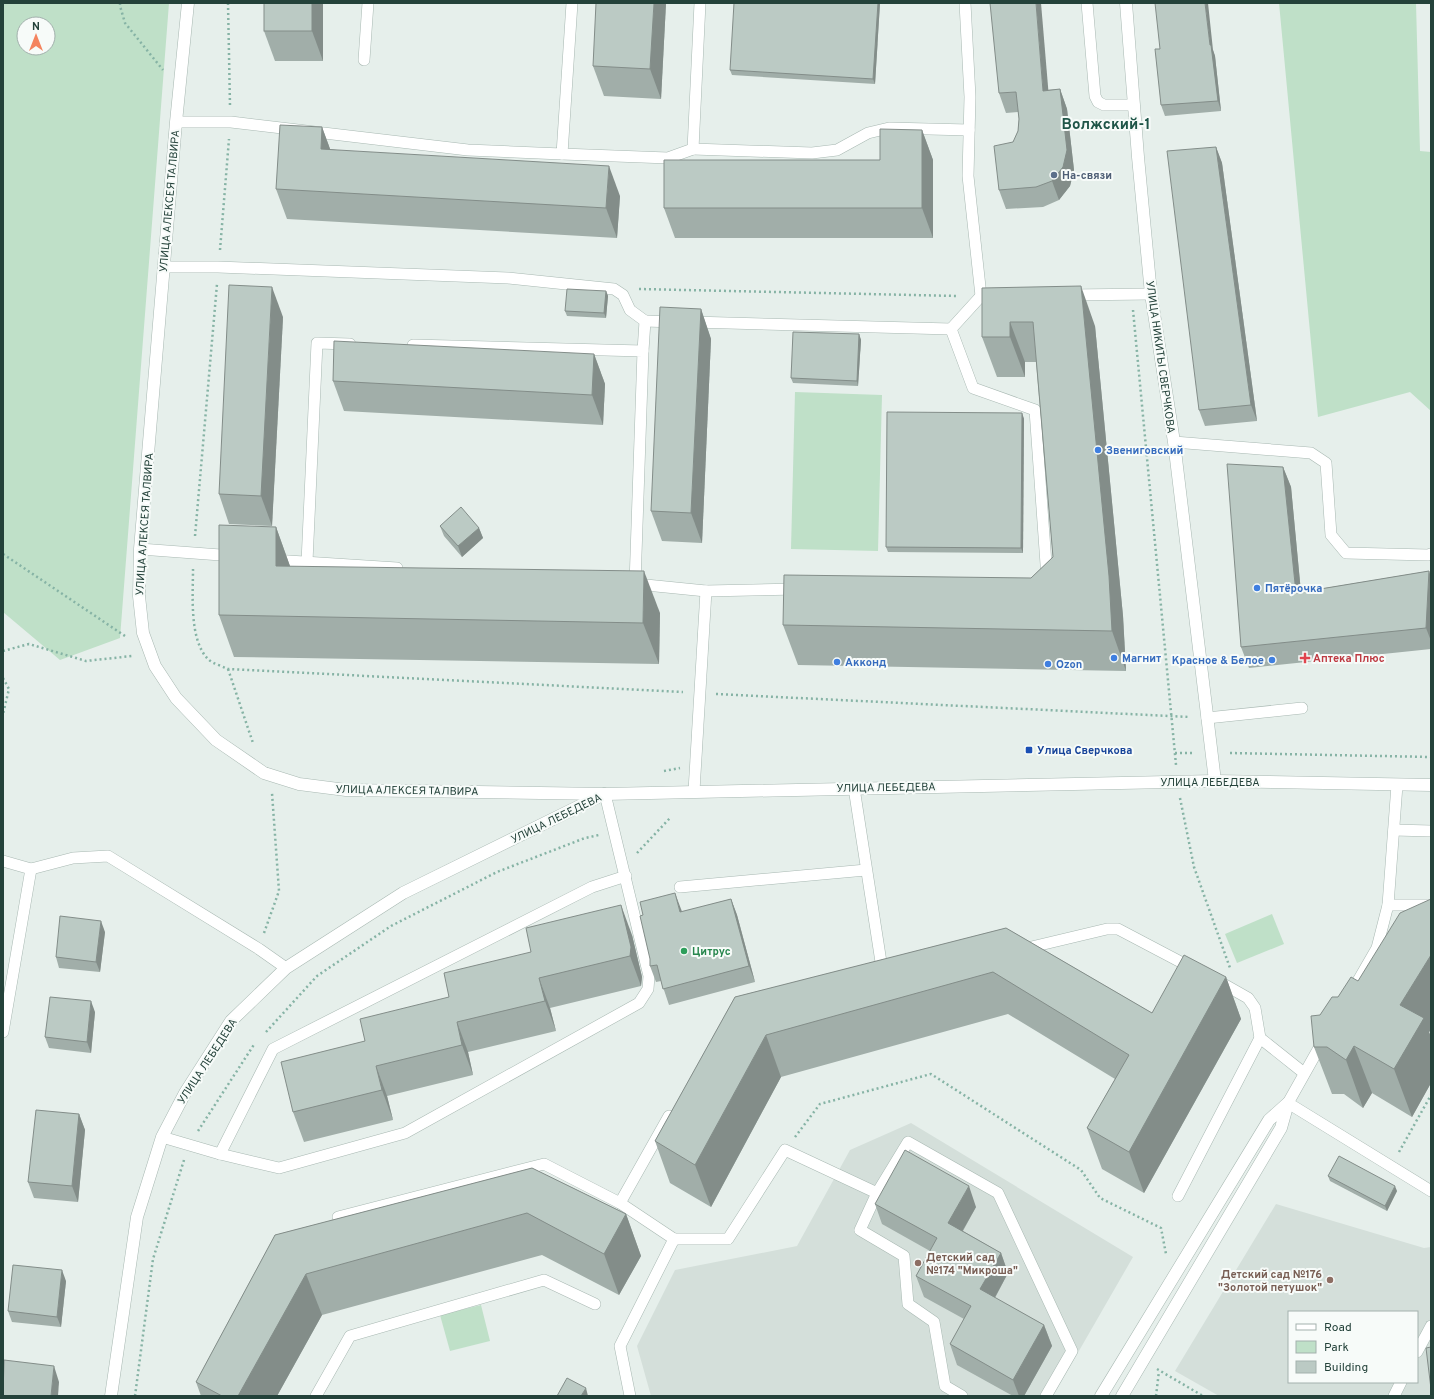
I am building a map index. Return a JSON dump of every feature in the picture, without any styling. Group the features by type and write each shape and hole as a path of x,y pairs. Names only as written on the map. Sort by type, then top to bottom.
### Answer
{"street":[{"name":"УЛИЦА АЛЕКСЕЯ ТАЛВИРА","path":"188,3 176,122 140,548 138,596 143,633 155,666 176,698 216,740 264,773 299,784 346,790 605,794"},
{"name":"УЛИЦА НИКИТЫ СВЕРЧКОВА","path":"1126,3 1151,294 1174,442 1215,781"},
{"name":"УЛИЦА ЛЕБЕДЕВА","path":"111,1396 137,1217 162,1138 185,1093 231,1022 286,968 403,893 605,794 1215,781 1431,785"},
{"path":"1101,1396 1269,1120 1288,1104"},
{"path":"1122,1396 1282,1128 1288,1104"}],"lane":[{"path":"364,60 368,3"},
{"path":"562,154 572,3"},
{"path":"693,149 700,3"},
{"path":"965,3 970,97 968,176 981,296"},
{"path":"1087,3 1095,96 1098,102 1104,105 1134,105"},
{"path":"176,122 231,122 468,150 668,158 693,149 812,153 837,150 868,133 889,128 969,130"},
{"path":"164,267 218,267 508,278 614,289 623,295 630,310 645,321 951,329 981,296 1004,296"},
{"path":"1060,295 1151,294"},
{"path":"645,321 631,583 706,591 809,589"},
{"path":"951,329 973,388 1035,410 1047,585 1039,585"},
{"path":"307,562 317,343 357,344"},
{"path":"405,345 643,351"},
{"path":"1174,442 1311,453 1326,463 1331,534 1346,553 1431,554"},
{"path":"140,548 247,558"},
{"path":"262,559 409,569"},
{"path":"694,791 706,591"},
{"path":"1207,718 1302,708"},
{"path":"1346,1000 1377,948 1388,905 1397,785"},
{"path":"854,788 885,983"},
{"path":"162,1138 188,1146 279,1168 405,1133 639,1003 648,989 650,976 616,833 605,794"},
{"path":"1394,830 1431,831"},
{"path":"3,861 31,869 73,858 108,856 286,968"},
{"path":"3,1032 31,869"},
{"path":"680,887 866,870"},
{"path":"220,1154 273,1049 625,871"},
{"path":"1388,905 1431,905"},
{"path":"1015,951 1107,929 1118,929 1248,998 1255,1008 1260,1038 1178,1196"},
{"path":"1331,1027 1288,1104 1431,1191"},
{"path":"1260,1038 1304,1073"},
{"path":"620,1203 674,1108"},
{"path":"962,1396 945,1386 934,1322 908,1304 904,1256 860,1230 877,1193 908,1142 998,1193 1072,1351 1046,1396"},
{"path":"338,1217 544,1164 620,1203 674,1240 728,1240 785,1150 877,1193"},
{"path":"630,1396 620,1346 674,1240"},
{"path":"316,1396 350,1336 544,1280 595,1304"},
{"path":"1418,1350 1431,1326"},
{"path":"1394,1396 1400,1383"}],"path":[{"path":"120,3 125,23 179,91"},
{"path":"614,289 981,296"},
{"path":"1131,295 1172,716 1177,782 1194,867 1230,968 1219,982"},
{"path":"194,553 193,611 197,641 208,660 228,669 1207,718"},
{"path":"3,554 150,654"},
{"path":"3,651 29,644 86,661 150,654"},
{"path":"228,669 254,744"},
{"path":"3,678 9,689 3,714"},
{"path":"1175,752 1431,757"},
{"path":"258,949 279,891 272,794 264,773"},
{"path":"625,871 670,818"},
{"path":"262,1036 317,976 391,926 497,872 585,838 616,833"},
{"path":"135,1396 153,1260 188,1146 252,1047 257,1042"},
{"path":"785,1150 820,1104 931,1074 1081,1170 1100,1198 1161,1228 1171,1280"},
{"path":"1390,1166 1431,1095"},
{"path":"1142,1361 1203,1396"},
{"path":"1156,1396 1159,1371"}],"shaded area":[{"name":"Детский сад №174 \"Микроша\"","path":"911,1123 1133,1257 1053,1396 651,1396 637,1346 675,1270 797,1246 850,1150"},
{"name":"Детский сад №176 \"Золотой петушок\"","path":"1276,1204 1424,1248 1431,1247 1431,1396 1219,1396 1175,1371"}],"green space":[{"path":"3,3 169,3 120,638 60,660 3,612"},
{"path":"1279,3 1416,3 1420,151 1431,152 1431,411 1410,392 1318,417"},
{"path":"795,392 882,395 878,551 791,549"},
{"path":"1272,914 1284,944 1237,963 1225,934"},
{"path":"481,1305 490,1341 450,1351 440,1315"}],"building":[{"path":"264,3 312,3 312,31 264,31"},
{"path":"596,3 654,3 650,69 593,66"},
{"path":"734,3 878,3 873,79 730,70"},
{"path":"990,3 1036,3 1043,91 1060,89 1067,150 1063,167 1052,181 1036,187 999,190 994,146 1013,142 1018,131 1019,119 1016,92 999,93"},
{"path":"1155,3 1205,3 1218,101 1161,105 1155,49 1160,49"},
{"path":"280,125 322,127 321,149 609,166 606,208 276,189"},
{"path":"880,129 922,130 922,208 664,208 664,160 880,160"},
{"path":"1216,147 1251,405 1199,410 1167,151"},
{"path":"229,285 272,287 261,496 219,494"},
{"path":"1081,286 1109,576 1112,631 783,625 784,575 1031,578 1053,557 1033,322 1010,322 1010,337 982,337 982,288"},
{"path":"567,289 606,291 604,313 565,311"},
{"path":"660,307 701,309 691,513 651,511"},
{"path":"793,332 859,334 857,381 791,378"},
{"path":"334,341 594,354 592,395 333,381"},
{"path":"887,412 1022,413 1021,548 886,547"},
{"path":"1227,464 1283,467 1296,593 1429,571 1426,628 1241,647"},
{"path":"461,507 479,528 458,546 440,526"},
{"path":"219,525 276,527 276,566 644,571 643,623 219,615"},
{"path":"675,893 680,912 731,899 749,966 663,989 657,965 650,966 650,959 640,916 643,915 640,902"},
{"path":"1431,899 1431,955 1400,1005 1424,1018 1394,1069 1354,1046 1346,1060 1327,1047 1314,1047 1311,1016 1320,1015 1332,997 1338,997 1351,977 1358,981 1400,913"},
{"path":"621,905 631,947 630,956 539,978 545,1001 457,1022 462,1045 376,1066 382,1090 293,1112 281,1062 365,1041 360,1019 449,997 444,973 531,952 526,928"},
{"path":"60,916 101,921 96,962 56,957"},
{"path":"1006,928 1152,1013 1184,955 1226,977 1129,1152 1087,1128 1129,1055 993,972 766,1035 695,1165 655,1141 735,997"},
{"path":"50,997 91,1001 87,1042 45,1037"},
{"path":"36,1110 79,1114 72,1186 28,1182"},
{"path":"905,1150 969,1186 948,1223 1001,1253 980,1289 1044,1325 1013,1380 950,1344 971,1306 916,1276 937,1238 875,1204"},
{"path":"1339,1156 1395,1186 1385,1206 1328,1176"},
{"path":"532,1168 626,1214 604,1254 527,1213 306,1274 238,1396 222,1396 196,1382 275,1235"},
{"path":"13,1265 62,1270 57,1317 8,1311"},
{"path":"1431,1347 1431,1389 1426,1348"},
{"path":"4,1360 54,1366 51,1396 3,1396"},
{"path":"567,1378 586,1388 581,1396 557,1396"}],"place":[{"name":"На-связи","path":"1054,175"},
{"name":"Звениговский","path":"1098,450"},
{"name":"Пятёрочка","path":"1257,588"},
{"name":"Магнит","path":"1114,658"},
{"name":"Аптека Плюс","path":"1305,658"},
{"name":"Красное & Белое","path":"1272,660"},
{"name":"Акконд","path":"837,662"},
{"name":"Ozon","path":"1048,664"},
{"name":"Улица Сверчкова","path":"1029,750"},
{"name":"Цитрус","path":"684,951"},
{"name":"Детский сад №174 \"Микроша\"","path":"918,1263"},
{"name":"Детский сад №176 \"Золотой петушок\"","path":"1330,1280"}],"district":[{"name":"Волжский-1","path":"1106,124"}]}
